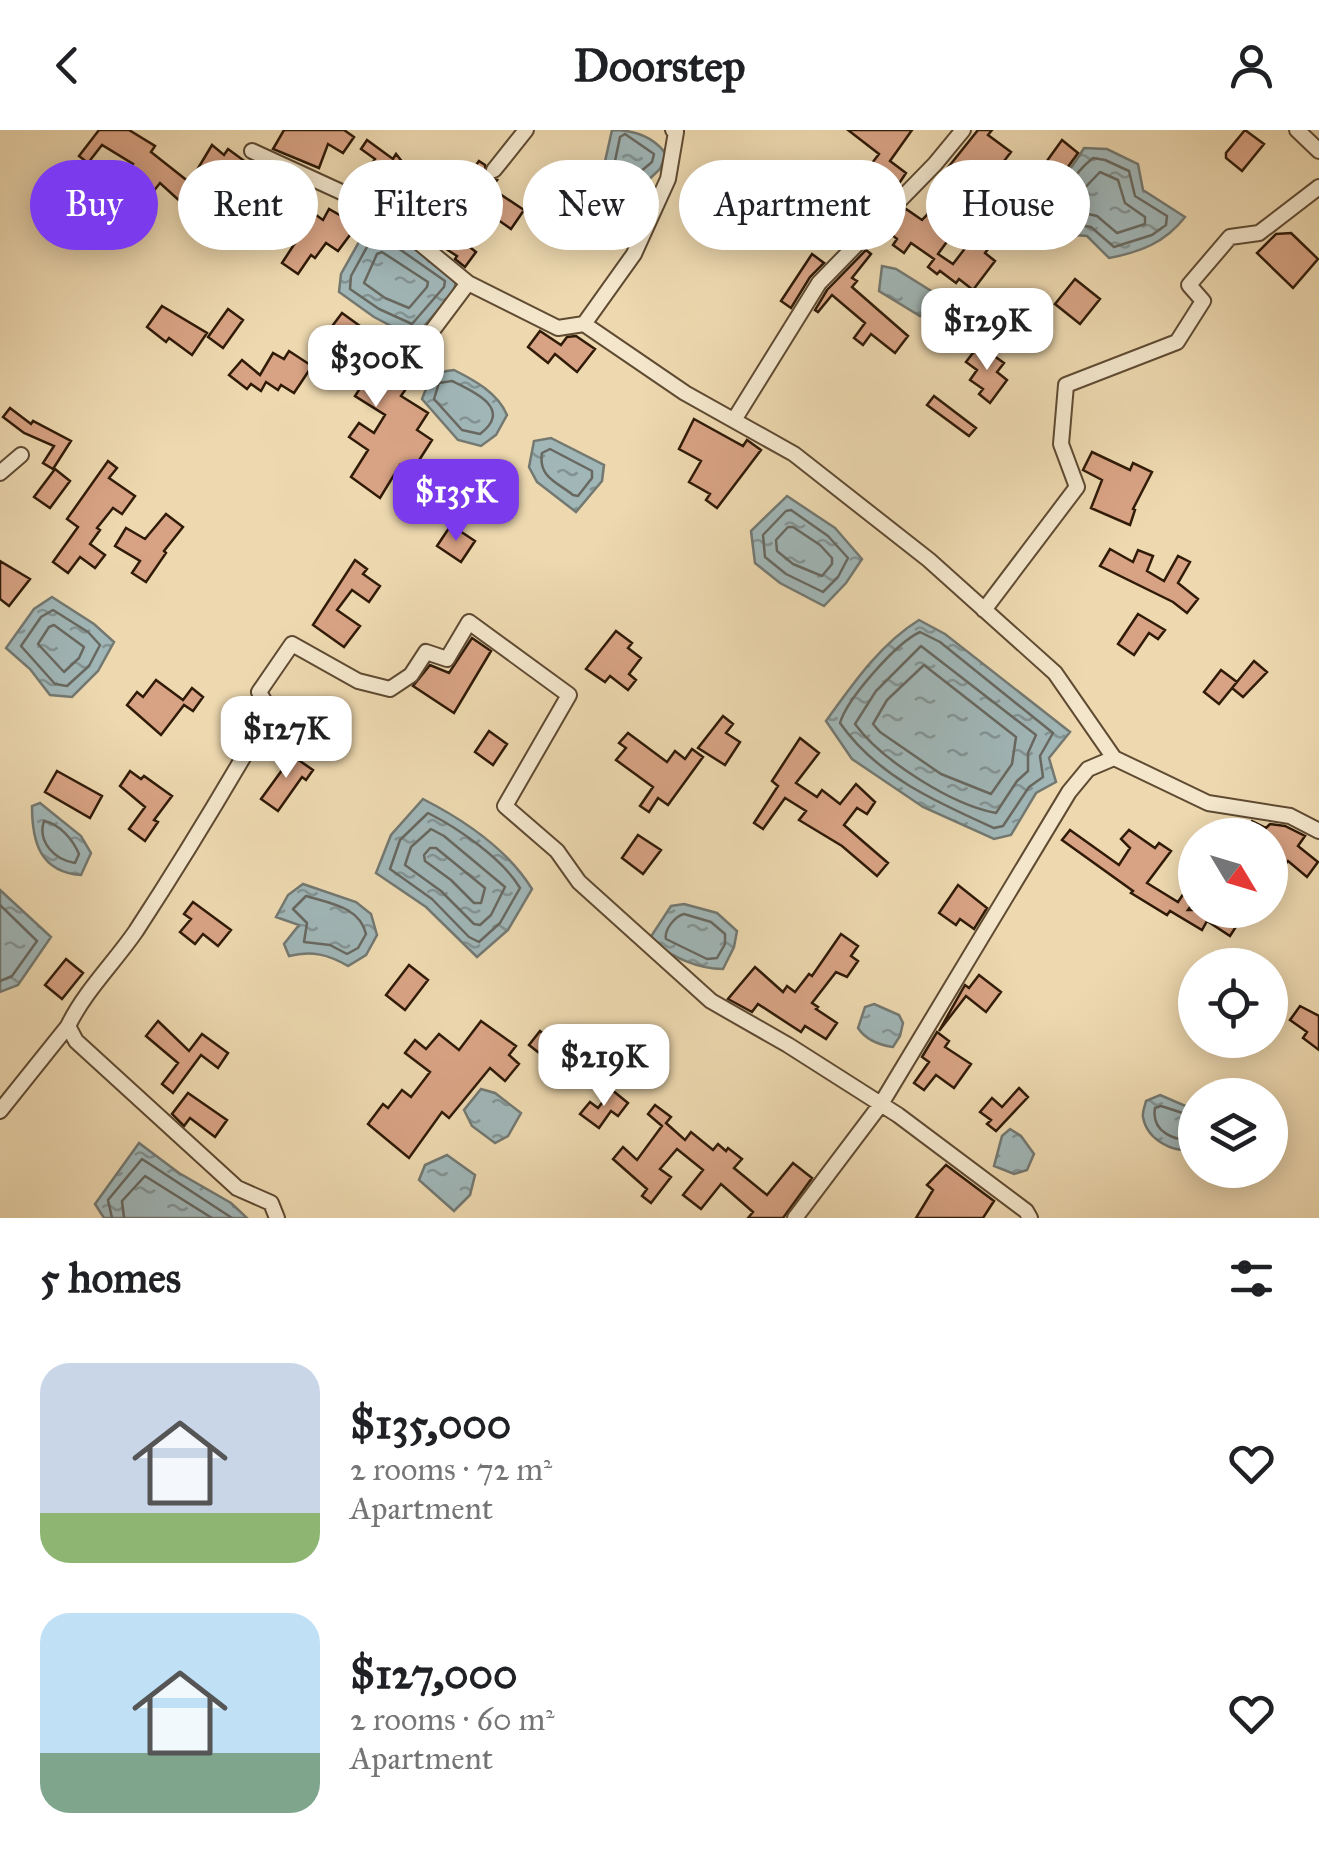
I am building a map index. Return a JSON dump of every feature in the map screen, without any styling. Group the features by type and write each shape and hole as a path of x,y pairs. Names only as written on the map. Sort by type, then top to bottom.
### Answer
{"street":[{"path":"502,160 526,130"},
{"path":"584,324 634,254 668,179 676,132 673,130"},
{"path":"734,420 819,283 963,130"},
{"path":"1297,130 1319,151"},
{"path":"252,151 361,201 394,222 468,283 558,328 584,324 685,393 794,454 929,560 1055,673 1114,758 1208,803 1290,816 1319,831"},
{"path":"984,610 1077,486 1061,444 1066,385 1177,342 1203,300 1190,285 1230,237 1259,233 1319,187"},
{"path":"362,342 405,366 468,283"},
{"path":"0,473 20,455"},
{"path":"0,1112 132,936 270,712 259,692 292,644 358,681 390,688 411,675 426,652 447,659 469,622 569,695 505,806 557,851 579,882 712,1001 881,1104 1026,1210 1030,1218"},
{"path":"795,1218 881,1104 1069,792 1088,770 1114,758"},
{"path":"68,1026 76,1041 155,1115 237,1188 271,1204 278,1218"}],"water":[{"path":"612,130 642,135 666,154 659,170 659,160 605,160"},
{"path":"1084,148 1107,149 1138,164 1143,190 1185,217 1151,245 1109,258 1090,239 1090,160 1076,160"},
{"path":"354,250 422,250 449,268 456,280 454,291 414,338 374,317 339,292 341,274"},
{"path":"882,266 896,269 936,294 928,312 920,316 879,291"},
{"path":"454,370 492,394 507,415 496,435 481,446 458,440 422,399 432,378"},
{"path":"551,438 604,465 602,481 576,512 537,482 529,467 534,441"},
{"path":"787,496 835,528 862,559 824,606 780,583 755,563 751,531"},
{"path":"52,597 114,642 98,671 72,697 50,695 30,669 6,648 34,609"},
{"path":"919,620 945,634 1070,732 1049,758 1056,782 1036,793 1011,835 994,839 923,807 852,759 826,721 879,653"},
{"path":"423,799 484,837 511,861 532,889 508,930 477,957 426,907 376,873 391,835"},
{"path":"40,803 81,836 91,853 81,875 56,868 41,853 32,806"},
{"path":"303,884 356,902 371,914 377,935 366,955 348,966 320,955 289,956 284,944 299,925 276,917 288,895"},
{"path":"0,890 51,937 18,985 0,992"},
{"path":"684,904 717,913 737,931 723,969 693,964 648,941 671,906"},
{"path":"874,1004 899,1015 903,1023 893,1047 873,1041 858,1028 865,1007"},
{"path":"481,1089 495,1093 521,1113 508,1136 495,1143 472,1126 464,1110"},
{"path":"1160,1095 1178,1103 1178,1149 1163,1144 1150,1133 1143,1117 1146,1101"},
{"path":"1010,1129 1021,1136 1034,1154 1027,1170 1014,1174 994,1166 1002,1136"},
{"path":"139,1143 179,1173 231,1203 247,1218 104,1218 95,1204"},
{"path":"447,1155 475,1175 470,1195 454,1211 419,1180 425,1165"}],"building":[{"path":"99,130 129,130 155,146 151,152 178,173 178,199 160,183 158,186 158,160 126,160 102,145 90,160 79,156"},
{"path":"284,130 344,130 354,137 343,153 328,144 319,168 318,160 300,160 273,149"},
{"path":"848,130 912,130 891,160 874,160 879,154"},
{"path":"978,130 992,130 988,135 1011,152 1005,160 954,160"},
{"path":"1245,130 1264,144 1242,171 1226,158 1226,153"},
{"path":"367,140 393,159 396,154 401,160 374,160 361,149"},
{"path":"1062,140 1078,153 1073,160 1048,160"},
{"path":"212,145 224,155 228,149 243,160 203,160"},
{"path":"503,196 523,209 511,229 503,223"},
{"path":"329,209 338,214 338,251 326,243 315,258 311,255 298,274 282,263 290,250 318,250 318,216 323,220"},
{"path":"906,209 922,220 926,216 926,250 941,250 938,254 953,264 964,250 987,250 985,253 995,261 973,290 959,279 956,283 940,271 937,274 928,267 934,259 911,243 904,253 900,250 906,250"},
{"path":"1291,233 1318,259 1293,288 1257,253 1276,234"},
{"path":"448,250 476,252 465,267 455,259 457,256"},
{"path":"866,250 871,254 852,278 857,281 852,287 908,336 895,353 871,334 863,345 854,338 865,323 832,295 818,312 815,310 827,290"},
{"path":"812,254 824,263 810,277 791,308 781,301"},
{"path":"1075,279 1100,299 1080,324 1055,304"},
{"path":"162,306 207,333 192,355 147,327"},
{"path":"228,309 243,320 223,348 208,337"},
{"path":"342,313 360,326 349,341 353,348 412,380 401,396 428,413 417,430 432,440 411,473 400,465 380,498 351,477 368,450 349,437 359,423 374,433 385,415 355,396 364,382 342,367 330,383 310,369 330,342 324,337"},
{"path":"540,331 561,345 567,337 576,336 595,349 577,372 555,354 548,363 528,347"},
{"path":"979,345 1004,363 997,372 1007,380 990,403 979,394 983,389 970,380 977,370 966,362"},
{"path":"289,351 312,366 294,393 281,385 278,390 266,382 261,391 251,384 247,389 229,375 242,360 260,375 273,353 284,359"},
{"path":"934,396 976,428 969,436 927,405"},
{"path":"10,408 31,424 33,421 71,441 53,469 43,463 54,446 24,433 3,417"},
{"path":"694,419 743,446 747,440 761,450 717,508 706,500 710,494 689,482 701,461 679,449"},
{"path":"1092,452 1130,470 1133,463 1152,472 1133,509 1130,525 1091,508 1102,480 1083,470"},
{"path":"108,461 117,468 109,478 135,496 122,514 113,508 97,528 100,530 90,544 105,555 95,568 80,557 68,573 53,562 78,527 67,519"},
{"path":"55,469 70,481 50,508 34,497"},
{"path":"166,514 183,527 146,582 132,573 140,561 115,546 126,528 145,539"},
{"path":"451,525 475,541 461,562 437,546"},
{"path":"1110,549 1133,562 1138,550 1153,556 1147,571 1164,581 1178,556 1190,562 1178,583 1198,599 1187,613 1173,602 1100,566"},
{"path":"355,560 367,569 363,574 380,586 369,602 352,590 337,610 360,626 344,647 313,625"},
{"path":"0,561 30,579 9,606 0,599"},
{"path":"1138,614 1165,630 1158,639 1149,633 1134,655 1118,644"},
{"path":"616,631 632,643 628,648 641,658 629,674 636,680 628,690 610,676 605,682 586,669"},
{"path":"472,638 491,651 454,713 413,686 430,665 449,673"},
{"path":"1254,661 1267,672 1243,697 1232,688"},
{"path":"1221,670 1237,682 1219,704 1204,692"},
{"path":"156,680 183,700 192,688 203,697 193,711 184,705 161,735 127,705 137,692 143,697"},
{"path":"723,716 733,724 726,733 740,742 725,765 698,748"},
{"path":"489,731 507,744 493,765 475,752"},
{"path":"628,733 667,762 675,751 685,759 692,749 703,757 668,805 658,798 649,812 640,806 653,787 616,760 626,748 619,743"},
{"path":"800,738 819,753 796,783 817,797 822,790 840,804 856,784 875,802 867,814 857,808 844,825 888,863 877,876 842,846 799,820 806,811 785,798 763,829 754,823 778,786 772,781"},
{"path":"287,752 313,770 306,780 302,777 278,811 261,799 285,766 279,762"},
{"path":"57,771 102,796 90,818 45,792"},
{"path":"130,771 172,796 154,820 158,822 145,841 129,829 145,807 120,786"},
{"path":"1288,828 1305,836 1298,846 1318,862 1307,877 1288,861"},
{"path":"1070,830 1119,865 1130,848 1121,839 1129,830 1155,848 1159,843 1171,851 1147,883 1178,902 1178,916 1170,911 1167,915 1131,893 1062,840"},
{"path":"638,835 661,850 643,874 622,858"},
{"path":"958,885 987,908 974,929 960,919 956,925 939,913"},
{"path":"193,902 231,930 218,946 203,934 195,944 180,932 191,919 184,914"},
{"path":"1218,928 1235,928 1230,936"},
{"path":"841,934 858,946 851,956 858,961 847,977 836,972 812,1003 837,1023 826,1039 805,1026 801,1032 758,1004 752,1012 728,999 755,967 783,992 787,986 795,992 809,974 812,976"},
{"path":"66,959 83,973 62,999 45,985"},
{"path":"409,965 428,980 405,1010 386,995"},
{"path":"979,975 1001,992 986,1012 966,996 939,1031 965,985 969,988"},
{"path":"1300,1006 1319,1016 1319,1050 1303,1038 1307,1032 1290,1020"},
{"path":"158,1021 189,1051 202,1034 228,1053 218,1068 201,1055 173,1093 162,1084 178,1063 146,1036"},
{"path":"481,1021 516,1046 509,1055 519,1064 505,1081 490,1068 449,1118 442,1112 409,1158 368,1124 383,1104 388,1108 402,1090 411,1097 430,1072 405,1053 415,1040 426,1049 439,1034 459,1050"},
{"path":"540,1031 555,1043 559,1037 572,1046 557,1067 529,1045"},
{"path":"937,1032 949,1041 945,1047 971,1064 954,1088 936,1075 924,1090 914,1083 929,1062 922,1057"},
{"path":"1019,1088 1028,1097 996,1131 987,1124 991,1120 980,1112 992,1098 1002,1107"},
{"path":"612,1090 628,1103 618,1116 611,1111 599,1128 580,1114 590,1102 598,1108"},
{"path":"188,1093 227,1120 215,1137 190,1118 184,1126 172,1114"},
{"path":"655,1105 671,1117 666,1123 685,1140 691,1132 713,1150 718,1144 742,1159 734,1168 767,1195 793,1163 812,1178 783,1218 748,1218 753,1212 721,1184 701,1209 683,1195 703,1170 677,1149 660,1169 671,1177 651,1203 642,1196 647,1189 613,1159 623,1147 637,1160 662,1126 648,1114"},
{"path":"946,1165 994,1201 983,1218 916,1218 933,1190 927,1185"}]}
